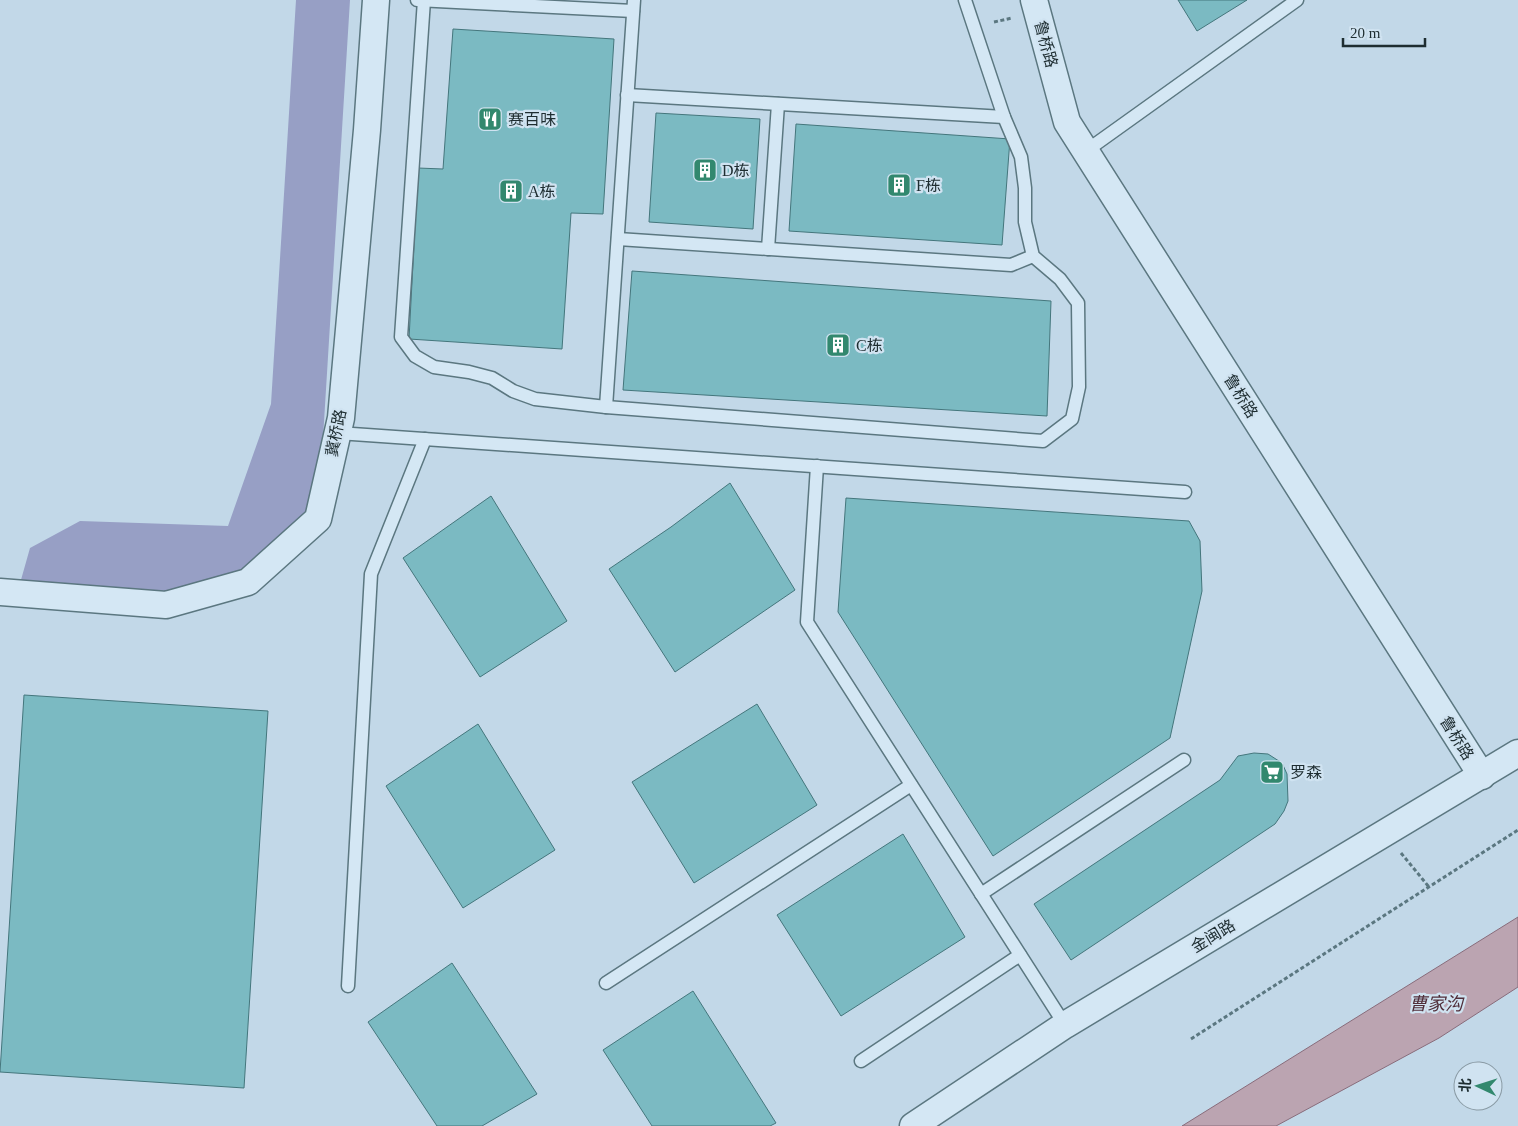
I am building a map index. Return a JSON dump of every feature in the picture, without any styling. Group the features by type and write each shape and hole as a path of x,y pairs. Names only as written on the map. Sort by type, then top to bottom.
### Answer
{"street":[{"name":"冀桥路","path":"0,592 166,605 248,582 318,519 341,418 365,150 376,0"},
{"name":"鲁桥路","path":"1036,7 1067,122 1482,776"},
{"name":"金闽路","path":"913,1126 1065,1025 1518,753"}],"lane":[{"path":"417,0 633,6 606,408"},
{"path":"424,0 401,337 415,356 434,367 470,372 492,378 513,391 535,399 606,408 1043,441 1072,419 1079,387 1078,302 1060,279 1033,256 1025,222 1025,188 1021,157 1004,117 965,0"},
{"path":"1086,151 1298,0"},
{"path":"628,95 1004,117"},
{"path":"768,249 778,104"},
{"path":"618,239 1012,265 1033,256"},
{"path":"338,433 1185,492"},
{"path":"348,986 371,574 425,439"},
{"path":"817,466 807,622 1065,1025"},
{"path":"981,894 1184,760"},
{"path":"606,983 912,785"},
{"path":"861,1061 1020,955"}],"path":[{"path":"973,26 1036,7"},
{"path":"1191,1039 1518,830"},
{"path":"1385,834 1429,887"}],"shaded area":[{"path":"296,0 350,0 318,519 218,591 166,605 17,594 30,548 80,521 228,526 271,404"}],"water":[{"name":"曹家沟","path":"1518,917 1518,987 1439,1038 1276,1126 1182,1126"}],"building":[{"path":"1178,0 1247,0 1197,31"},
{"name":"A栋","path":"453,29 614,39 603,214 571,213 562,349 409,339 418,168 443,169"},
{"name":"D栋","path":"656,113 760,119 753,229 649,222"},
{"name":"F栋","path":"796,124 1010,139 1002,245 789,231"},
{"name":"C栋","path":"632,271 1051,301 1047,416 623,390"},
{"path":"730,483 795,590 675,672 609,569 671,527"},
{"path":"491,496 567,621 480,677 403,558"},
{"path":"846,498 1189,521 1200,541 1202,591 1170,738 993,856 838,612"},
{"path":"24,695 268,711 244,1088 0,1072"},
{"path":"757,704 817,805 694,883 632,782"},
{"path":"478,724 555,850 463,908 386,786"},
{"path":"1254,753 1268,754 1282,763 1287,774 1288,801 1275,824 1071,960 1034,904 1220,780 1238,756"},
{"path":"903,834 965,937 841,1016 777,915"},
{"path":"452,963 537,1094 482,1126 437,1126 368,1022"},
{"path":"693,991 776,1123 770,1126 652,1126 603,1050"}],"place":[{"name":"赛百味","path":"490,119"},
{"name":"D栋","path":"705,170"},
{"name":"F栋","path":"899,185"},
{"name":"A栋","path":"511,191"},
{"name":"C栋","path":"838,345"},
{"name":"罗森","path":"1272,772"}]}
